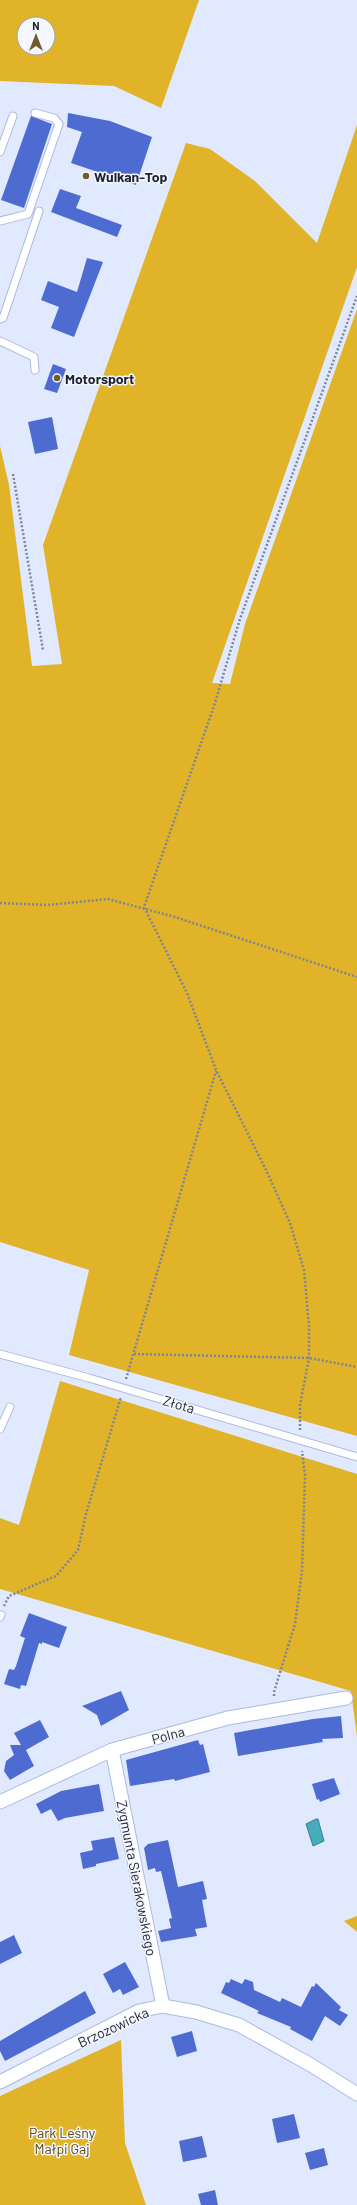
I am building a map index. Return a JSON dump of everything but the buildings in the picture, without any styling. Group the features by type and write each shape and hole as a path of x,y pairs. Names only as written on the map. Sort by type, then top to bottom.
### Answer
{"street":[{"name":"Polna","path":"0,1802 112,1750 228,1718 346,1698"},
{"name":"Zygmunta Sierakowskiego","path":"112,1750 163,2006"},
{"name":"Brzozowicka","path":"0,2082 139,2011 163,2006 196,2012 239,2025 311,2065 357,2094"}],"lane":[{"path":"0,221 28,214 58,124 54,118 35,113"},
{"path":"0,152 13,116"},
{"path":"0,319 3,318 39,211"},
{"path":"0,341 34,356 35,370"},
{"name":"Złota","path":"0,1354 123,1388 357,1457"},
{"path":"0,1429 10,1407"}],"path":[{"path":"276,1710 274,1692 295,1624 302,1571 305,1475 301,1440 300,1405 309,1358 309,1326 304,1270 290,1223 266,1170 216,1070 187,993 144,907 214,706 240,619 357,296"},
{"path":"13,474 43,650"},
{"path":"0,903 48,905 108,899 144,907 357,977"},
{"path":"0,1616 9,1596 56,1576 78,1550 86,1514 216,1070"},
{"path":"134,1354 309,1358 357,1368"}],"green space":[{"path":"0,0 199,0 161,108 114,86 0,81"},
{"path":"357,125 357,267 212,683 230,684 245,624 357,309 357,1436 69,1355 89,1270 0,1242 0,446 9,485 32,666 62,664 43,545 186,143 210,149 255,181 317,243"},
{"path":"60,1381 357,1474 357,1737 351,1691 0,1589 0,1518 19,1525"},
{"path":"357,1916 357,1932 344,1921"},
{"name":"Park Leśny Małpi Gaj","path":"121,2040 125,2143 146,2205 0,2205 0,2096"}],"water":[{"path":"318,1819 324,1841 313,1846 306,1824"}],"place":[{"name":"Wulkan-Top","path":"86,176"},
{"name":"Motorsport","path":"57,378"}]}
